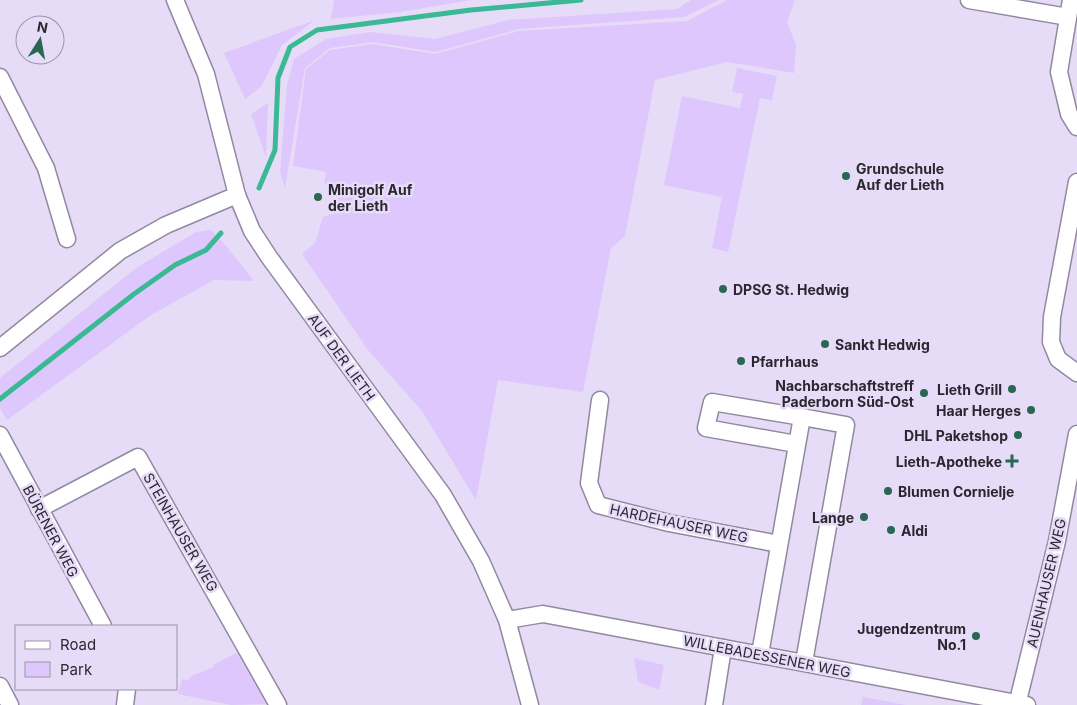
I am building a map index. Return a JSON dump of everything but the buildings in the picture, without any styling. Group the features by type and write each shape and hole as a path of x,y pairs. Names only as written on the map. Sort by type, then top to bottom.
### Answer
{"street":[{"name":"AUF DER LIETH","path":"175,0 206,74 238,194 252,231 443,495 482,561 506,620 530,705"},
{"path":"969,0 1068,17"},
{"path":"1071,0 1059,72 1069,114 1077,127"},
{"path":"0,77 46,168 67,239"},
{"path":"1077,182 1052,317 1051,342 1058,359 1077,373"},
{"path":"0,348 120,251 166,225 238,194"},
{"name":"HARDEHAUSER WEG","path":"600,400 589,483 598,505 669,523 779,544"},
{"path":"796,444 706,428 712,402 846,425 804,662"},
{"path":"760,654 802,417"},
{"name":"AUENHAUSER WEG","path":"1021,704 1057,541 1077,434"},
{"name":"BÜRENER WEG","path":"1,441 102,625"},
{"name":"STEINHAUSER WEG","path":"39,509 138,457 278,705"},
{"name":"WILLEBADESSENER WEG","path":"506,620 543,614 1021,704"},
{"path":"714,705 723,648"},
{"path":"0,686 10,705"},
{"path":"125,705 127,690"}],"green space":[{"path":"334,0 471,0 400,12 331,19"},
{"path":"691,0 719,0 684,17 519,29 436,52 373,42 330,48 305,68 285,188 280,173 287,85 294,59 326,39 371,32 435,39 508,20 677,9"},
{"path":"727,0 795,0 787,22 796,45 794,73 727,62 655,80 625,236 611,248 583,392 498,380 476,500 422,411 368,350 302,254 315,243 323,217 337,212 339,194 324,183 326,172 293,166 306,69 330,50 372,44 435,54 519,31 687,21"},
{"path":"315,20 282,45 261,87 245,99 224,53"},
{"path":"737,68 777,76 772,100 760,98 728,252 712,248 722,197 664,185 682,96 740,108 743,94 732,92"},
{"path":"268,103 266,157 251,114"},
{"path":"211,230 254,281 214,280 151,315 7,420 0,408 0,378 136,268 196,232"},
{"path":"238,652 267,704 231,705 178,694 182,679 188,680 191,676 214,667 213,665"},
{"path":"634,658 664,665 659,690 638,682"},
{"path":"863,697 906,705 861,705"}],"waterway":[{"path":"259,188 275,150 278,78 290,47 317,30 471,10 581,0"},
{"path":"0,399 134,294 175,265 206,250 221,233"}],"place":[{"name":"Grundschule Auf der Lieth","path":"846,176"},
{"name":"Minigolf Auf der Lieth","path":"318,197"},
{"name":"DPSG St. Hedwig","path":"723,289"},
{"name":"Sankt Hedwig","path":"825,344"},
{"name":"Pfarrhaus","path":"741,361"},
{"name":"Lieth Grill","path":"1012,389"},
{"name":"Nachbarschaftstreff Paderborn Süd-Ost","path":"924,393"},
{"name":"Haar Herges","path":"1031,410"},
{"name":"DHL Paketshop","path":"1018,435"},
{"name":"Lieth-Apotheke","path":"1012,461"},
{"name":"Blumen Cornielje","path":"888,491"},
{"name":"Lange","path":"864,517"},
{"name":"Aldi","path":"891,530"},
{"name":"Jugendzentrum No.1","path":"976,636"}]}
